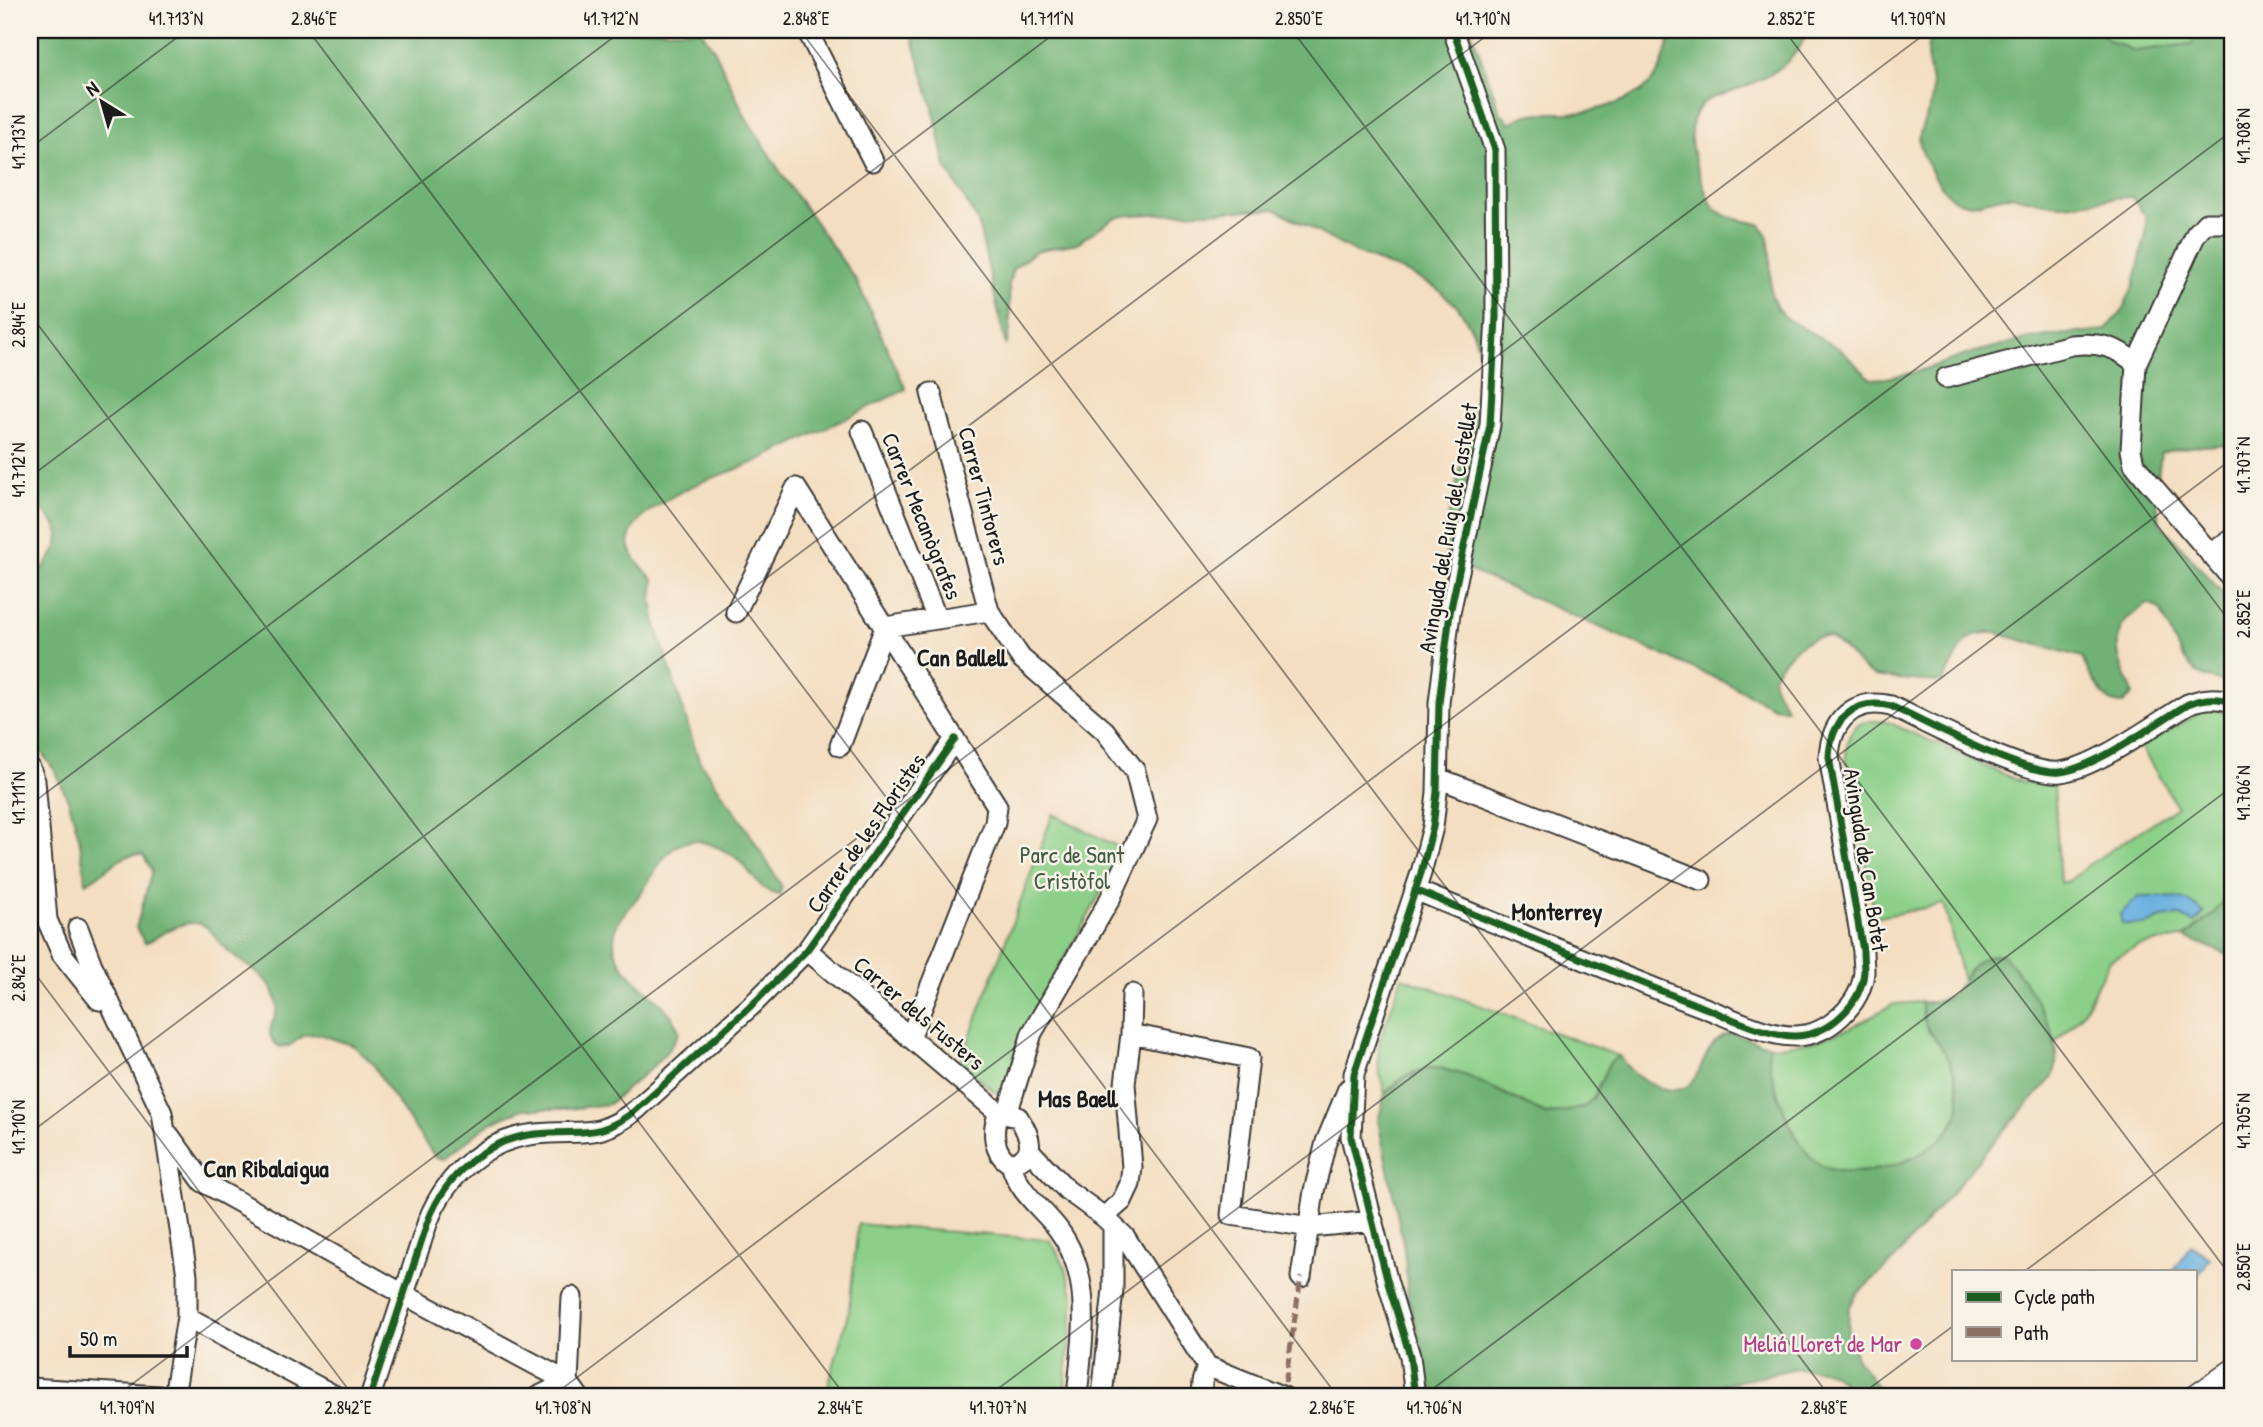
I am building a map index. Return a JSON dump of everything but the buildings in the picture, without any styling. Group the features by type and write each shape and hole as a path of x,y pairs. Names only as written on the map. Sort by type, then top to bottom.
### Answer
{"main road":[{"path":"2196,1397 2233,1371"},
{"path":"2216,1397 2233,1385"}],"street":[{"path":"807,30 873,161"},
{"name":"Avinguda del Puig del Castellet","path":"1415,1397 1410,1356 1388,1283 1351,1137 1354,1074 1433,827 1438,778 1439,703 1450,613 1490,425 1496,317 1495,150 1453,30"},
{"path":"2233,223 2206,223 2196,233 2136,364 2132,450 2134,464 2233,580"},
{"path":"1945,378 2071,345 2087,344 2113,348 2125,353 2136,364"},
{"name":"Carrer Tintorers","path":"932,393 989,611 1021,658 1105,731 1135,771 1147,819 1110,899 1032,1033 1003,1113"},
{"name":"Carrer Mecanògrafes","path":"862,431 937,619"},
{"path":"736,612 796,488 997,806 995,823 910,1038"},
{"path":"2210,554 2233,538"},
{"path":"885,627 989,611"},
{"path":"840,746 885,627"},
{"name":"Avinguda de Can Botet","path":"1415,890 1773,1034 1796,1036 1822,1030 1842,1015 1857,994 1864,974 1863,951 1829,757 1830,738 1840,720 1849,713 1870,704 1891,706 2026,767 2059,772 2096,760 2188,704 2214,698 2233,703"},
{"name":"Carrer de les Floristes","path":"370,1397 431,1211 450,1182 470,1161 491,1147 523,1136 598,1131 619,1123 752,1005 807,950 955,739"},
{"path":"30,768 34,781 47,920 62,954 99,1000 109,1002"},
{"path":"1438,778 1701,880"},
{"path":"30,1388 174,1397 187,1317 187,1275 162,1113 109,1002 78,928"},
{"name":"Carrer dels Fusters","path":"807,950 1003,1113"},
{"path":"1102,1397 1113,1289 1109,1222 1122,1201 1132,1167 1125,1084 1131,1034 1132,994"},
{"path":"1131,1034 1249,1058 1231,1215 1310,1227 1373,1221"},
{"path":"1301,1277 1314,1191 1326,1142 1354,1074"},
{"path":"1011,1164 1021,1161 1029,1150 1030,1142 1027,1130 1018,1117 1003,1113 994,1124 995,1141 1001,1158 1011,1164 1022,1189 1060,1232 1077,1265 1083,1301 1077,1397"},
{"path":"165,1129 203,1182 573,1390"},
{"path":"1029,1150 1067,1190 1125,1237 1207,1366 1284,1397"},
{"path":"176,1194 203,1182"},
{"path":"572,1297 573,1390"},
{"path":"187,1317 337,1397"},
{"path":"1201,1397 1207,1366"},
{"path":"537,1397 573,1390"}],"green space":[{"path":"30,30 701,30 715,51 745,116 788,184 856,280 906,389 757,461 687,489 644,516 630,535 632,554 654,580 652,600 656,625 699,760 747,829 782,887 779,895 772,893 760,885 732,855 702,842 678,845 663,859 618,922 614,944 622,964 667,1010 679,1032 670,1048 651,1068 609,1104 569,1109 524,1109 489,1124 444,1159 435,1157 373,1064 354,1046 319,1034 304,1035 289,1046 280,1047 273,1041 270,1030 277,1006 271,987 228,951 208,928 188,923 145,943 136,928 152,871 143,855 128,856 86,883 79,837 69,802 55,771 30,737 30,583 50,559 59,537 53,522 30,496"},
{"path":"910,30 1471,30 1501,114 1511,123 1523,116 1575,113 1602,108 1630,97 1642,90 1659,71 1673,30 1808,30 1795,54 1776,71 1702,104 1692,125 1692,148 1709,200 1714,207 1727,216 1760,224 1768,237 1771,295 1777,308 1787,319 1840,349 1871,379 1916,372 1975,352 2030,338 2106,330 2122,311 2134,284 2146,234 2146,218 2132,197 2062,205 2009,196 1968,204 1955,200 1948,194 1928,165 1919,138 1932,93 1927,50 1934,31 2101,30 2107,40 2135,51 2191,44 2205,30 2224,30 2233,61 2233,444 2188,447 2161,453 2156,491 2159,522 2233,605 2233,685 2205,677 2193,670 2181,655 2160,609 2148,604 2127,619 2118,639 2119,657 2133,694 2123,704 2112,702 2103,694 2082,657 1996,633 1983,633 1967,640 1942,682 1872,675 1840,645 1824,637 1814,638 1789,654 1773,676 1775,688 1787,709 1773,707 1727,683 1473,572 1461,568 1447,573 1445,532 1479,390 1477,345 1473,331 1458,307 1435,287 1354,252 1276,209 1130,215 1114,218 1077,243 1036,251 1013,269 1009,283 1010,331 1006,346 978,222 946,167 933,108"},
{"path":"2101,30 2205,30 2191,44 2135,51 2107,40"},
{"path":"2205,710 2219,710 2233,718 2233,887 2214,913 2185,937 2139,946 2110,960 2082,1014 2055,1043 2052,1031 2034,998 1968,970 1963,981 1944,904 1875,918 1846,756 1849,737 1856,726 1869,721 1888,722 2023,783 2054,784 2060,883 2069,881 2088,865 2177,807 2141,747"},
{"name":"Parc de Sant Cristòfol","path":"1053,814 1124,850 1023,1036 1001,1097 960,1063"},
{"path":"2233,887 2233,957 2185,937 2214,913"},
{"path":"2002,954 2023,980 2043,1013 2051,1030 2056,1063 2052,1078 1895,1259 1857,1294 1849,1308 1848,1333 1856,1357 1885,1397 1858,1397 1833,1374 1822,1370 1797,1368 1721,1385 1688,1397 1429,1397 1421,1343 1408,1297 1404,1247 1378,1121 1385,1094 1404,1078 1428,1068 1441,1068 1470,1077 1545,1114 1559,1113 1584,1107 1594,1097 1609,1063 1619,1056 1632,1072 1648,1083 1661,1088 1682,1089 1695,1079 1714,1044 1730,1033 1768,1045 1772,1075 1785,1113 1793,1131 1813,1160 1824,1167 1841,1172 1884,1168 1926,1151 1942,1138 1954,1122 1959,1105 1954,1073 1944,1051 1926,1026 1921,1002 1937,1001 1948,996 1976,963"},
{"path":"1402,977 1619,1056 1608,1068 1590,1102 1570,1112 1545,1114 1486,1085 1439,1069 1421,1070 1409,1075 1398,1081 1385,1094 1378,1065 1379,1043"},
{"path":"1921,1002 1926,1026 1944,1051 1956,1081 1959,1105 1954,1122 1942,1138 1926,1151 1905,1161 1862,1172 1841,1172 1824,1167 1813,1160 1793,1131 1772,1075 1768,1045 1814,1041 1850,1028 1894,1004"},
{"path":"858,1224 1050,1240 1065,1266 1074,1298 1064,1397 825,1397 849,1310"}],"water":[{"path":"2139,897 2182,900 2190,902 2204,913 2195,923 2180,916 2161,918 2147,925 2122,924 2120,914"},
{"path":"2191,1245 2210,1258 2196,1279 2196,1270 2173,1270"}],"marked path":[{"path":"1283,1397 1301,1277"}],"cycle path":[{"path":"1415,1397 1410,1356 1388,1283 1351,1137 1354,1074 1421,873 1433,827 1437,792 1439,703 1450,613 1490,425 1496,317 1495,150 1453,30"},
{"path":"1415,890 1747,1025 1785,1035 1808,1034 1820,1030 1841,1016 1857,996 1864,972 1863,951 1829,757 1834,733 1846,715 1866,705 1891,706 2001,757 2025,766 2060,772 2075,769 2108,754 2188,704 2210,699 2233,703"},
{"path":"370,1397 428,1221 445,1189 457,1175 470,1162 501,1143 536,1134 600,1130 637,1109 752,1005 807,950 955,739"}],"place":[{"name":"Meliá Lloret de Mar","path":"1916,1344"}],"district":[{"name":"Can Ballell","path":"962,658"},
{"name":"Monterrey","path":"1557,912"},
{"name":"Mas Baell","path":"1078,1099"},
{"name":"Can Ribalaigua","path":"266,1169"}]}
